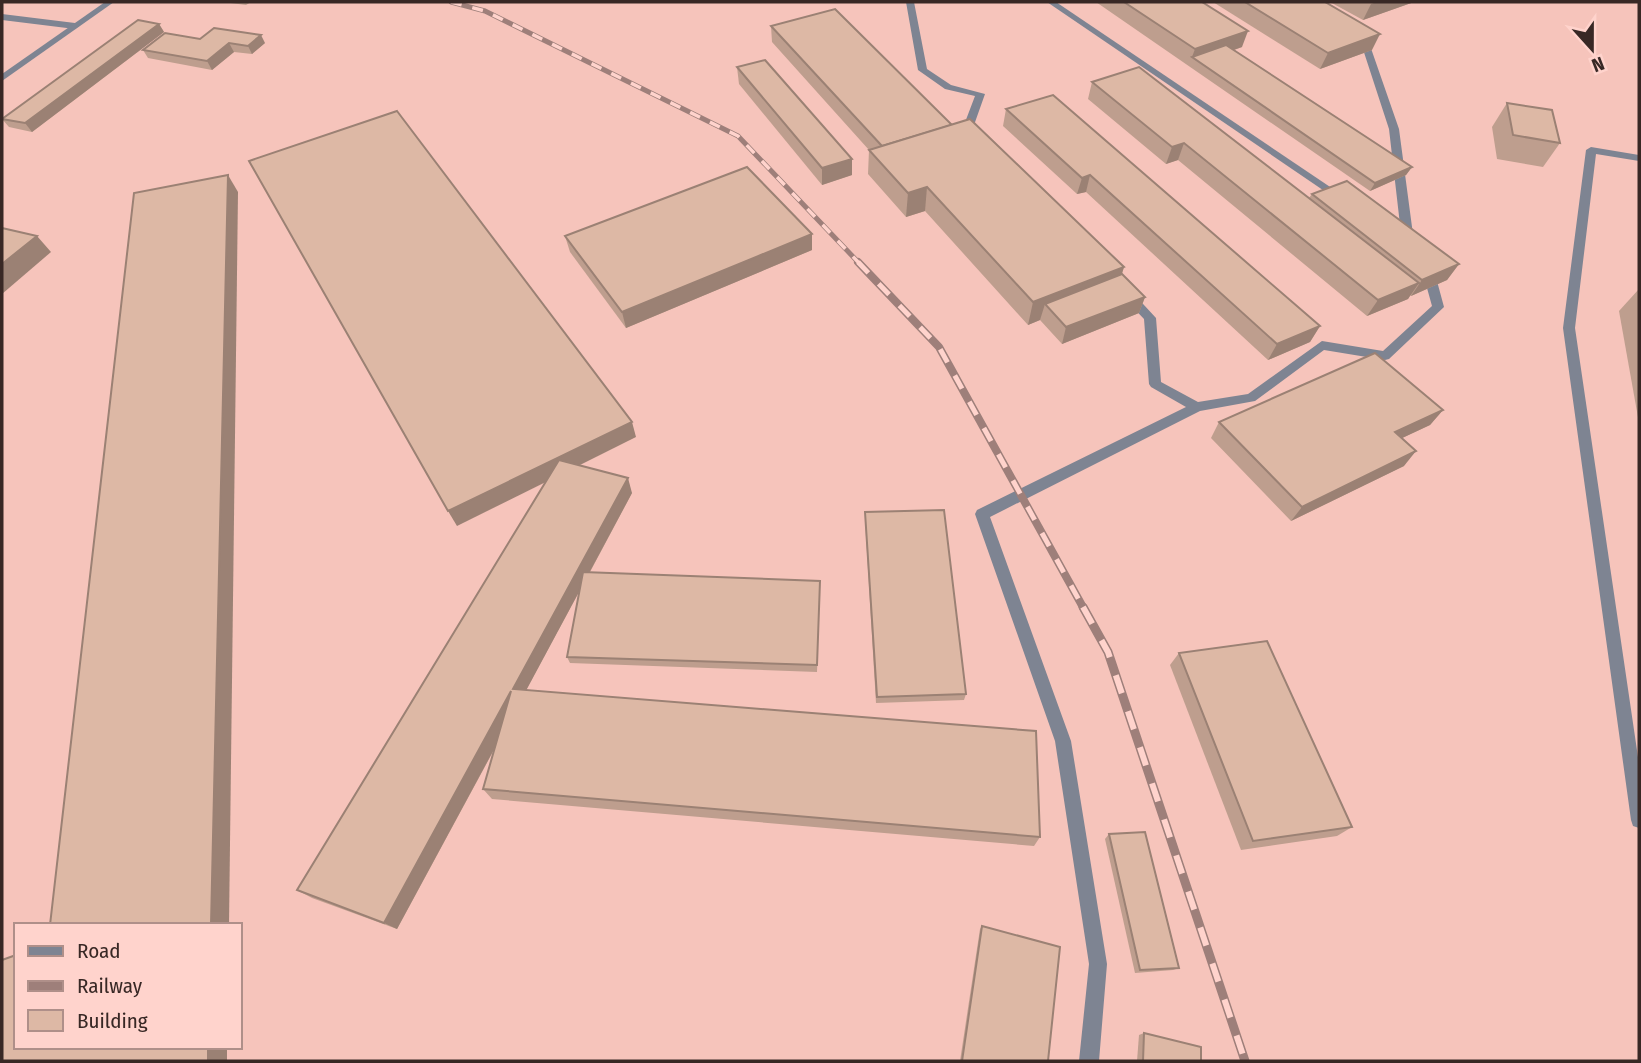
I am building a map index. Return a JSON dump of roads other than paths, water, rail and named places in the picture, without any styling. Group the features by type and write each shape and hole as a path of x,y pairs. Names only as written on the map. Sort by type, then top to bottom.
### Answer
{"street":[{"path":"2,78 110,2"},
{"path":"909,2 923,70 948,87 980,94 969,125 986,144"},
{"path":"1051,2 1351,204"},
{"path":"2,16 75,26"},
{"path":"1361,30 1394,129 1416,253"},
{"path":"1639,158 1591,150 1569,328 1639,820"},
{"path":"1089,1061 1098,964 1063,741 982,514 1196,407 1251,398 1322,345 1385,356 1438,307 1430,272 1416,253 1397,235"},
{"path":"1122,289 1150,318 1155,384 1196,407"}],"railway":[{"path":"451,2 485,11 738,136 859,263"},
{"path":"858,262 939,347 1084,609"},
{"path":"1083,607 1108,652 1245,1061"}]}
